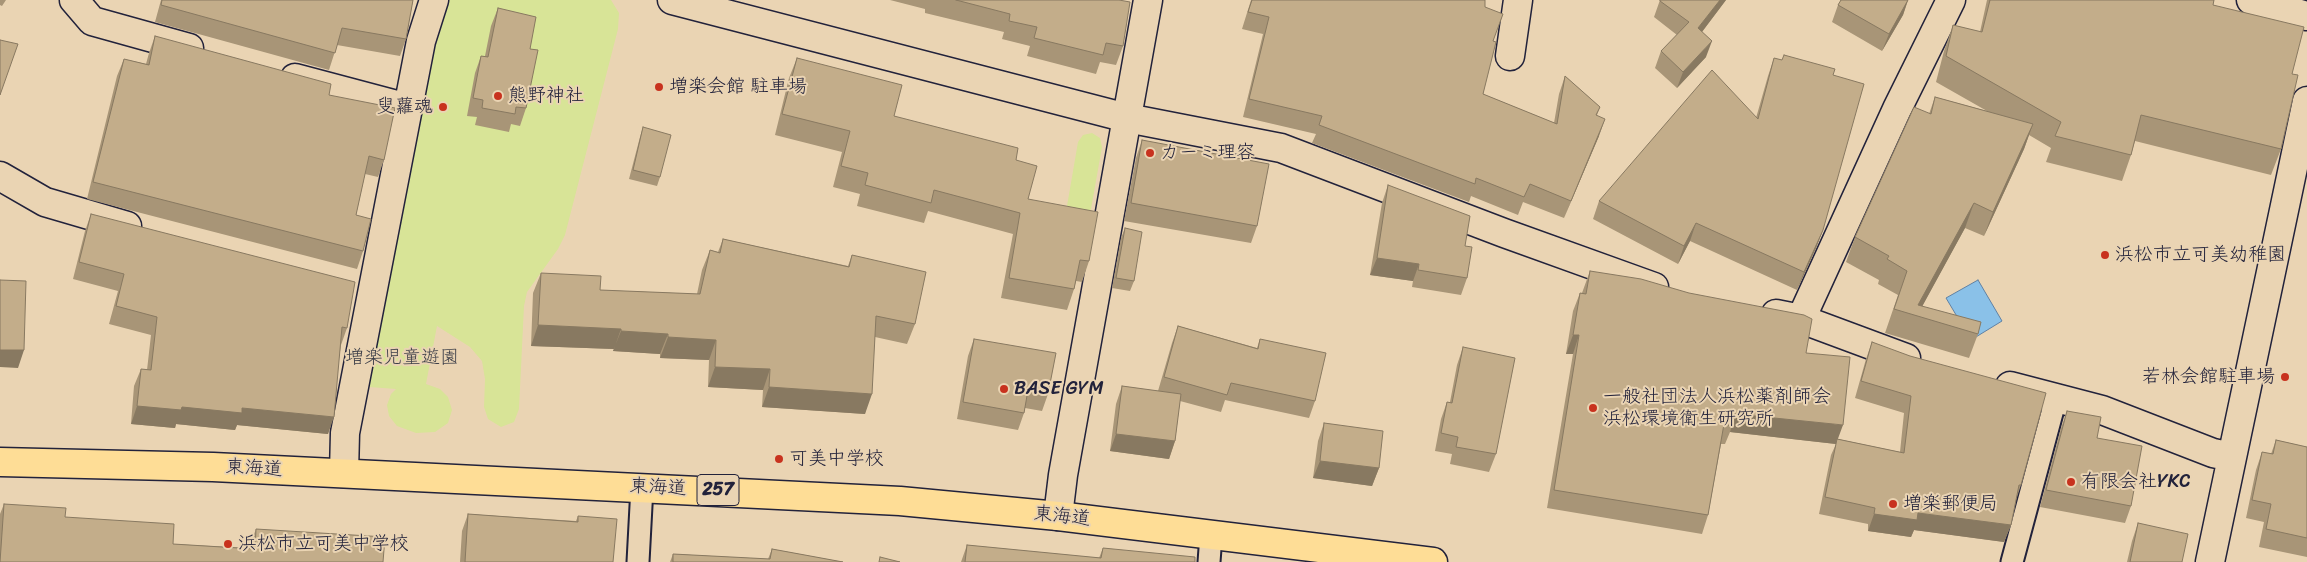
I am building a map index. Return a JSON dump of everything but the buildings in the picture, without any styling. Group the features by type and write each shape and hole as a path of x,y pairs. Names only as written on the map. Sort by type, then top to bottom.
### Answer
{"highway":[{"name":"東海道","path":"0,462 344,473 900,501 1058,516 1211,535 1357,558 1432,562"}],"street":[{"path":"74,0 92,21 215,56"},
{"path":"344,473 345,434 362,286 408,108 421,41 434,0"},
{"path":"672,0 1127,118 1281,148 1645,285 1678,294"},
{"path":"1058,516 1063,475 1148,0"},
{"path":"1510,56 1518,0"},
{"path":"1801,319 1900,102 1951,0"},
{"path":"2251,0 2307,16"},
{"path":"272,72 408,108"},
{"path":"2210,562 2307,101"},
{"path":"0,176 45,202 150,232"},
{"path":"1753,309 1801,319 1933,366"},
{"path":"1990,380 2102,410 2213,453 2232,457"}],"lane":[{"path":"2012,562 2056,398"},
{"path":"638,562 642,487"},
{"path":"1209,562 1211,535"}],"green space":[{"name":"増楽児童遊園","path":"448,0 611,0 619,13 618,29 565,235 558,249 527,292 524,306 519,409 514,422 501,427 488,419 484,407 485,379 482,361 470,347 437,326 426,384 440,389 448,397 452,410 448,423 435,432 416,433 397,426 389,416 387,405 391,394 396,389 369,387 435,44"},
{"path":"1092,133 1100,138 1102,147 1091,209 1086,217 1067,206 1078,142 1083,135"}],"water":[{"path":"1978,280 2002,321 1971,340 1946,298"}],"place":[{"name":"増楽会館 駐車場","path":"659,87"},
{"name":"熊野神社","path":"498,96"},
{"name":"叟蘿魂","path":"443,107"},
{"name":"カーミ理容","path":"1150,153"},
{"name":"浜松市立可美幼稚園","path":"2105,255"},
{"name":"若林会館駐車場","path":"2285,377"},
{"name":"BASE GYM","path":"1004,389"},
{"name":"一般社団法人浜松薬剤師会 浜松環境衛生研究所","path":"1593,408"},
{"name":"可美中学校","path":"779,459"},
{"name":"有限会社YKC","path":"2071,482"},
{"name":"増楽郵便局","path":"1893,504"},
{"name":"浜松市立可美中学校","path":"228,544"}]}
